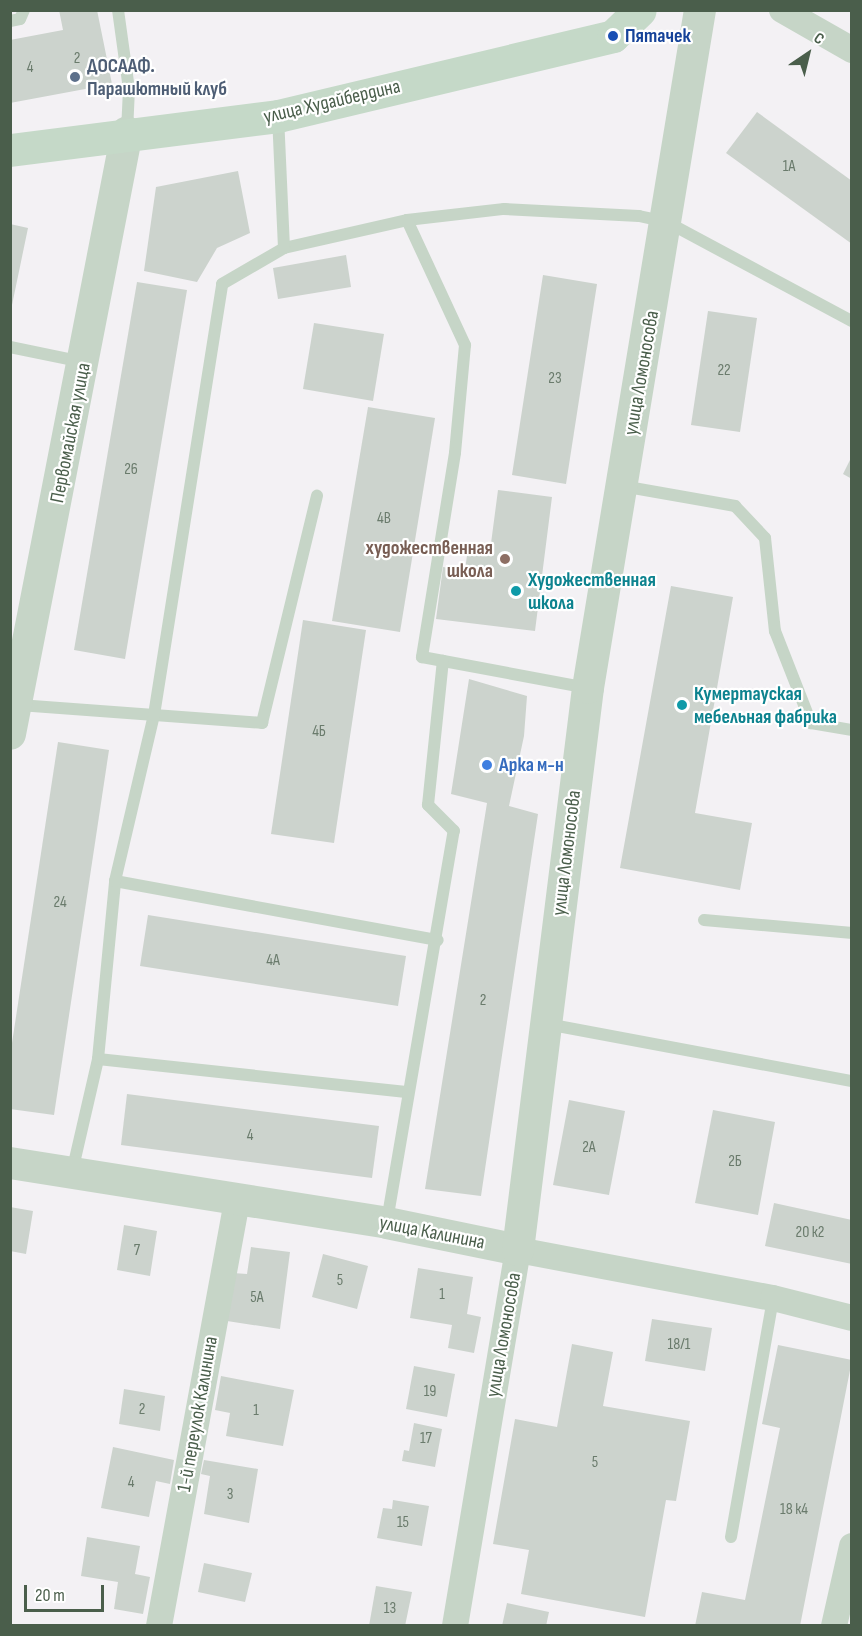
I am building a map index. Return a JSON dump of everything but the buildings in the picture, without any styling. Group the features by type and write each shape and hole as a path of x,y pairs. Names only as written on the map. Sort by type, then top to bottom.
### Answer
{"main road":[{"name":"улица Худайбердина","path":"10,150 127,132 278,116 614,36 640,10"}],"street":[{"name":"улица Ломоносова","path":"455,1626 518,1250 588,688 667,222 700,10"},
{"path":"782,10 852,50"},
{"name":"Первомайская улица","path":"15,719 127,132"},
{"name":"улица Калинина","path":"10,1163 237,1202 387,1223 773,1298 852,1318"},
{"name":"1-й переулок Калинина","path":"159,1626 237,1202"},
{"path":"834,1626 852,1546"}],"lane":[{"path":"10,21 20,19 24,10"},
{"path":"118,10 129,89 127,132"},
{"path":"278,116 284,248"},
{"path":"72,1172 98,1059 115,881 154,715 222,284 284,248 407,220 504,209 667,222 852,321"},
{"path":"407,220 465,345 455,453 422,657 588,688"},
{"path":"10,347 84,362"},
{"path":"622,486 735,506 765,538 775,631 811,723 852,730"},
{"path":"15,719 154,715 262,723 317,496"},
{"path":"387,1223 406,1092 438,940 454,831 428,805 443,660"},
{"path":"115,881 438,940"},
{"path":"704,920 852,933"},
{"path":"546,1024 852,1081"},
{"path":"98,1059 406,1092"},
{"path":"731,1538 773,1298"}],"place":[{"name":"Пятачек","path":"613,36"},
{"name":"ДОСААФ. Парашютный клуб","path":"75,77"},
{"name":"художественная школа","path":"505,559"},
{"name":"Художественная школа","path":"516,591"},
{"name":"Кумертауская мебельная фабрика","path":"682,705"},
{"name":"Арка м-н","path":"487,765"}]}
